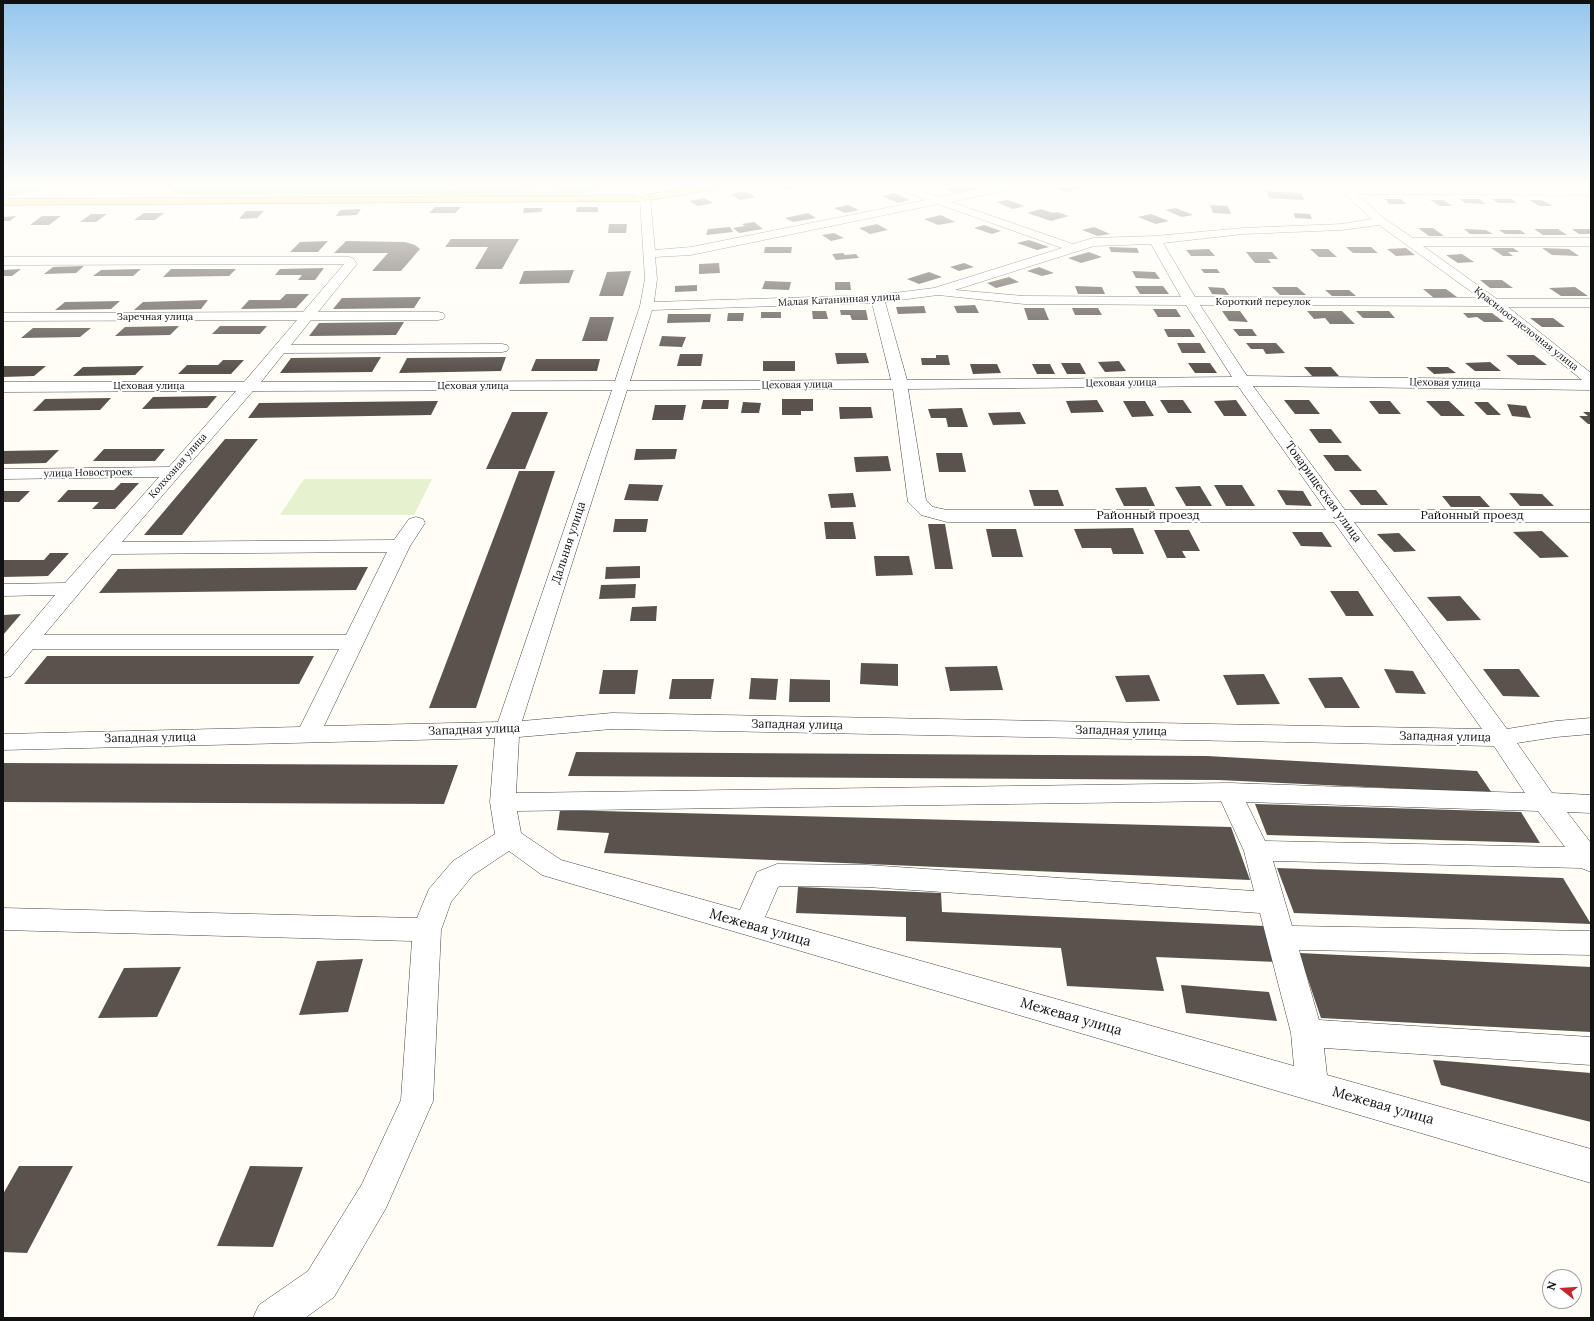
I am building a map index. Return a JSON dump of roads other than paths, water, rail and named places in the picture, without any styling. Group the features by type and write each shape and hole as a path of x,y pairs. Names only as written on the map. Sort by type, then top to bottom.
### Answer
{"street":[{"name":"Дальняя улица","path":"509,838 503,802 507,730 647,306 651,279 649,248"},
{"path":"650,254 691,251 707,248"},
{"name":"Малая Катанинная улица","path":"647,306 878,299 936,292 1071,248"},
{"name":"Товарищеская улица","path":"1159,248 1191,302 1242,381 1501,738 1546,804 1590,859"},
{"name":"Красилоотделочная улица","path":"1418,248 1495,303 1591,380"},
{"name":"Колхозная улица","path":"3,261 349,261 351,264 249,386 71,589 3,671"},
{"name":"Короткий переулок","path":"936,292 1024,300 1591,303"},
{"name":"Районный проезд","path":"878,299 900,384 917,502 926,511 946,516 1591,516"},
{"name":"Заречная улица","path":"3,317 438,316"},
{"path":"279,349 502,348"},
{"name":"Цеховая улица","path":"3,387 1132,384 1242,381 1591,385"},
{"name":"улица Новостроек","path":"3,474 174,472"},
{"path":"308,735 400,546 416,523"},
{"path":"107,548 400,546"},
{"path":"3,590 71,589"},
{"path":"27,642 352,642"},
{"name":"Западная улица","path":"3,742 507,730 612,721 1501,738 1556,729 1591,726"},
{"path":"1229,792 1257,851 1272,903 1308,1033 1312,1086"},
{"path":"503,802 1229,792 1546,804 1591,804"},
{"path":"272,1318 321,1284 374,1196 417,1101 427,930 439,897 463,868 509,838"},
{"name":"Межевая улица","path":"509,838 552,868 1591,1166"},
{"path":"1257,851 1590,859"},
{"path":"748,925 767,880 777,875 867,876 1272,903"},
{"path":"3,918 427,930"},
{"path":"1281,938 1591,943"},
{"path":"1308,1033 1591,1051"}]}
